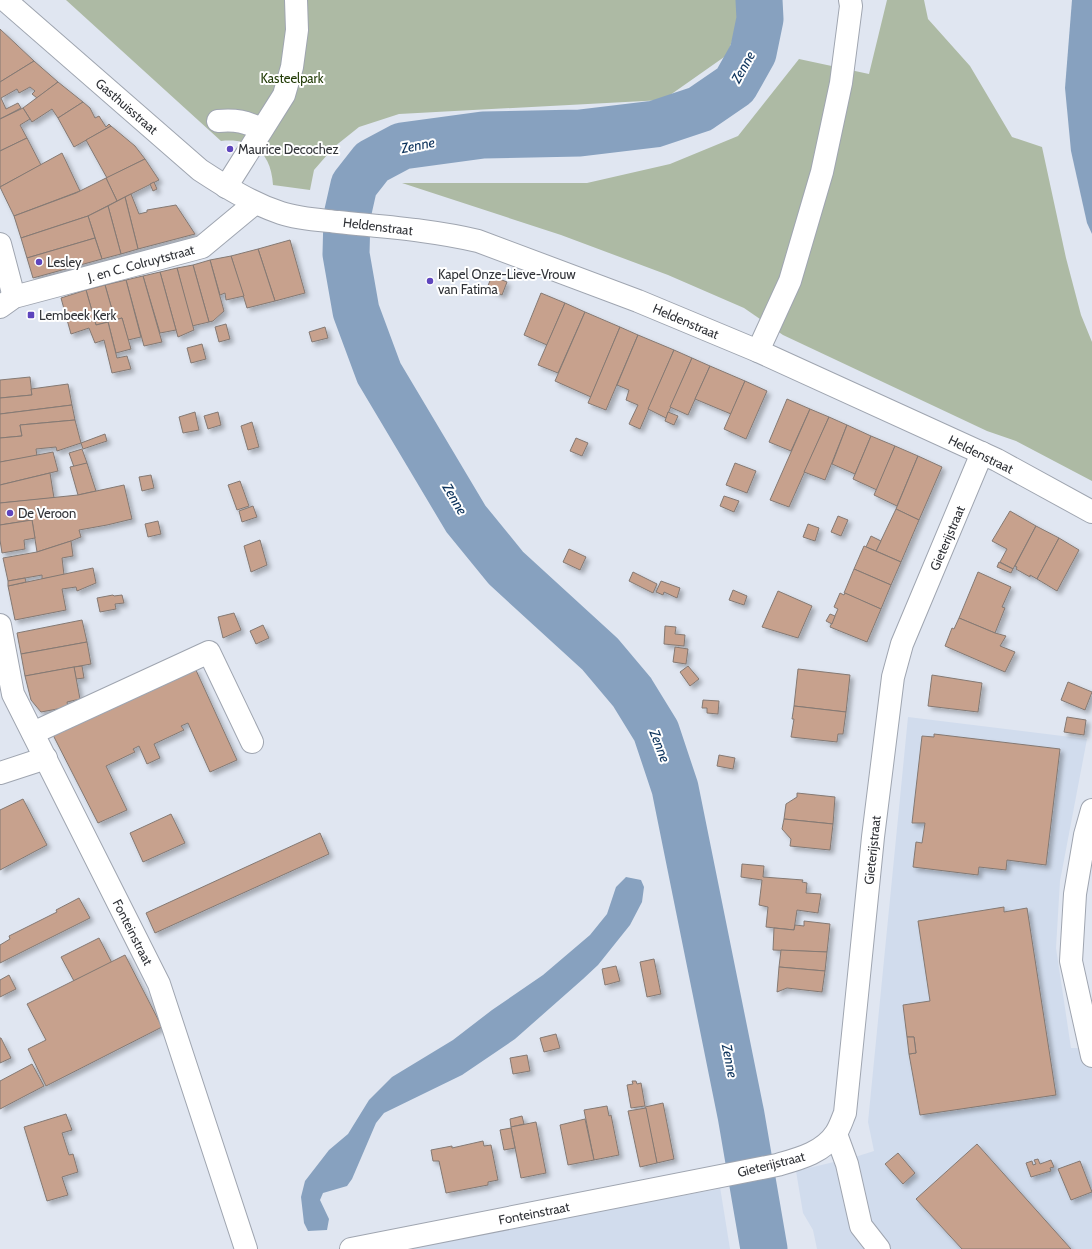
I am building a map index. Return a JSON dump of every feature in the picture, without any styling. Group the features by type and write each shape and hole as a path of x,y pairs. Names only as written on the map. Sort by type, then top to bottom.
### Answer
{"street":[{"name":"Gasthuisstraat","path":"5,0 200,170 226,187 255,203"},
{"path":"226,187 284,95 292,67 297,30 296,0"},
{"path":"758,351 790,281 822,172 841,83 851,6 850,0"},
{"path":"218,121 232,120 246,123 262,130"},
{"name":"Heldenstraat","path":"255,203 282,213 312,219 452,234 478,240 638,301 758,351 997,460 1092,512"},
{"name":"J. en C. Colruytstraat","path":"7,302 202,247 255,203"},
{"path":"0,244 7,302"},
{"name":"Gieterijstraat","path":"717,1177 777,1165 806,1157 823,1146 836,1134 845,1113 873,837 893,677 902,644 982,454"},
{"name":"Fonteinstraat","path":"0,625 13,694 159,984 246,1249"},
{"path":"33,733 209,652 252,742"},
{"path":"0,773 46,758"},
{"path":"1092,810 1085,835 1076,894 1071,961 1092,1056"},
{"path":"836,1134 847,1164 861,1226 879,1249"},
{"name":"Fonteinstraat","path":"351,1249 717,1177"}],"shaded area":[{"path":"908,717 1087,739 1060,881 1056,948 1071,1048 1092,1048 1092,1249 817,1249 813,1230 803,1213 796,1171 874,1151 868,1122"},
{"path":"720,1187 730,1249 405,1249 719,1189"}],"green space":[{"name":"Kasteelpark","path":"66,0 736,0 741,16 727,55 663,100 399,114 359,127 334,147 314,170 310,190 273,185 269,164 258,150 251,145 242,142 221,141"},
{"path":"887,0 924,0 928,19 970,66 1012,137 1042,147 1066,258 1081,315 1092,342 1092,481 1016,441 987,431 783,335 744,308 668,275 561,235 402,183 587,183 670,164 738,136 799,59 869,74"}],"water":[{"path":"1072,0 1092,0 1092,234 1087,223 1071,151 1065,88"},
{"path":"626,877 641,880 644,887 642,902 630,925 598,965 515,1039 462,1075 384,1113 376,1123 352,1179 347,1186 323,1193 320,1200 329,1219 327,1230 308,1231 304,1223 301,1197 305,1181 329,1150 348,1134 369,1100 392,1077 453,1040 492,1010 543,975 590,935 607,914 616,887"}],"building":[{"path":"0,29 34,61 0,82"},
{"path":"34,61 58,82 37,98 32,94 35,91 30,87 19,93 17,89 1,98 6,109 18,103 21,108 0,119 0,82"},
{"path":"58,82 83,102 58,118 52,109 32,122 23,108"},
{"path":"83,102 90,108 95,118 99,116 106,127 109,124 111,126 74,147 58,118"},
{"path":"23,108 30,119 20,125 27,138 0,151 0,119"},
{"path":"111,126 135,146 145,159 107,178 86,140"},
{"path":"27,138 41,165 0,187 0,151"},
{"path":"62,153 80,191 14,216 0,187"},
{"path":"145,159 159,180 117,201 106,178"},
{"path":"106,178 117,201 88,216 21,238 14,216 76,193"},
{"path":"154,182 157,189 153,191 150,184"},
{"path":"131,194 139,214 147,212 147,210 176,205 195,234 138,249 125,197"},
{"path":"125,197 138,249 121,254 108,206"},
{"path":"108,206 121,254 102,259 88,216"},
{"path":"88,216 95,238 27,258 21,238"},
{"path":"95,238 102,259 33,278 27,258"},
{"path":"290,240 305,293 275,301 258,249"},
{"path":"258,249 275,301 247,308 231,256"},
{"path":"231,256 244,296 226,300 225,293 220,295 210,260"},
{"path":"210,260 224,311 213,321 209,322 193,265"},
{"path":"193,265 209,322 192,326 177,268"},
{"path":"177,268 194,330 178,337 160,272"},
{"path":"160,272 176,330 160,333 143,276"},
{"path":"143,276 162,342 144,346 126,280"},
{"path":"492,276 507,282 502,295 487,288"},
{"path":"126,280 141,337 128,340 122,318 115,320 105,285"},
{"path":"105,285 115,320 122,318 131,349 116,353 108,322 96,325 86,290"},
{"path":"86,290 96,325 108,322 117,358 127,356 131,369 112,373 104,340 95,343 89,328 71,334 61,298"},
{"path":"541,293 565,303 547,345 524,335"},
{"path":"565,303 585,312 558,373 538,365"},
{"path":"585,312 620,327 591,397 555,381"},
{"path":"226,324 230,339 219,342 215,327"},
{"path":"325,327 328,338 312,342 309,332"},
{"path":"620,327 638,335 606,410 588,403"},
{"path":"638,335 674,350 640,429 629,424 638,405 626,400 629,390 617,385"},
{"path":"202,344 206,359 191,363 187,348"},
{"path":"674,350 692,358 666,418 648,409"},
{"path":"692,358 710,366 688,415 670,407"},
{"path":"710,366 745,381 731,414 695,399"},
{"path":"30,377 32,395 0,398 0,380"},
{"path":"745,381 767,391 746,439 724,429"},
{"path":"68,384 72,405 0,414 0,398 32,395 31,389"},
{"path":"787,399 810,409 791,451 769,442"},
{"path":"72,405 75,420 20,425 22,436 0,438 0,414"},
{"path":"810,409 829,417 789,507 770,500"},
{"path":"195,412 199,430 183,433 179,417"},
{"path":"218,412 221,425 208,429 204,416"},
{"path":"668,412 678,416 674,425 665,421"},
{"path":"829,417 847,425 825,480 804,472"},
{"path":"75,420 81,443 57,451 56,447 36,449 37,456 0,462 0,438 22,436 20,425"},
{"path":"252,422 259,447 248,450 241,426"},
{"path":"847,425 871,436 855,474 832,464"},
{"path":"105,434 107,441 83,449 81,443"},
{"path":"871,436 895,446 877,490 853,479"},
{"path":"576,438 588,443 582,456 570,451"},
{"path":"895,446 918,456 897,506 874,495"},
{"path":"82,449 87,463 74,467 69,453"},
{"path":"53,452 58,471 0,485 0,462"},
{"path":"918,456 942,467 919,520 896,509"},
{"path":"87,463 96,491 78,495 70,467"},
{"path":"735,463 756,471 747,493 726,485"},
{"path":"50,473 54,498 0,503 0,485"},
{"path":"151,475 154,488 142,491 139,477"},
{"path":"240,481 249,506 237,510 228,485"},
{"path":"124,485 132,519 79,530 81,537 37,552 32,520 0,525 0,503 78,495"},
{"path":"724,496 739,501 734,512 720,506"},
{"path":"253,506 257,517 242,522 239,511"},
{"path":"896,509 919,520 901,562 876,551"},
{"path":"1010,511 1036,526 1013,569 1000,562 1007,549 992,541"},
{"path":"838,516 848,520 841,536 831,532"},
{"path":"32,520 35,538 24,540 25,549 2,553 0,525"},
{"path":"158,521 161,534 148,537 145,524"},
{"path":"808,524 819,528 815,541 803,537"},
{"path":"1036,526 1059,538 1037,579 1030,575 1030,577 1016,569 1017,567 1015,566"},
{"path":"871,536 881,541 876,551 866,547"},
{"path":"1059,538 1079,550 1057,591 1037,579"},
{"path":"260,540 267,565 251,572 244,546"},
{"path":"71,541 73,556 62,558 64,575 42,579 42,575 8,581 3,558 37,552"},
{"path":"864,546 901,562 891,585 854,569"},
{"path":"569,549 586,557 580,570 563,562"},
{"path":"999,562 1013,569 1011,573 997,567"},
{"path":"93,568 96,583 77,591 76,587 62,589 66,610 15,620 8,586"},
{"path":"854,569 891,585 881,609 844,593"},
{"path":"633,572 657,584 653,593 629,581"},
{"path":"978,572 1011,587 1002,607 1005,608 995,633 959,618"},
{"path":"25,578 26,582 8,586 8,581"},
{"path":"661,581 680,588 677,598 664,592 663,595 656,592"},
{"path":"733,590 747,596 744,605 729,600"},
{"path":"778,591 812,606 798,638 762,627"},
{"path":"840,593 844,595 845,593 881,609 867,642 830,627 838,609 834,607"},
{"path":"122,595 124,603 115,604 116,609 100,612 97,598"},
{"path":"234,613 241,630 223,638 218,617"},
{"path":"830,614 835,616 832,624 826,621"},
{"path":"959,618 1006,636 1000,646 1015,652 1005,672 945,646 952,628 954,629"},
{"path":"82,620 87,642 21,654 17,633"},
{"path":"263,625 269,638 256,644 250,631"},
{"path":"665,626 676,627 675,634 685,635 684,646 664,644"},
{"path":"87,642 91,664 25,676 21,654"},
{"path":"675,647 688,649 686,664 673,662"},
{"path":"82,666 84,678 76,679 74,667"},
{"path":"688,666 699,679 690,686 680,672"},
{"path":"74,667 80,699 67,702 68,707 41,712 31,700 25,676"},
{"path":"195,668 237,760 210,772 188,723 181,726 184,730 154,744 160,758 147,764 139,746 133,749 135,752 106,766 127,810 98,823 52,733"},
{"path":"798,669 850,675 846,712 794,706"},
{"path":"932,675 982,683 978,712 928,706"},
{"path":"1068,682 1092,692 1085,710 1061,700"},
{"path":"703,700 719,701 718,714 707,713 707,708 702,708"},
{"path":"794,706 846,712 843,734 838,734 837,742 791,737 794,719 792,719"},
{"path":"1067,717 1086,720 1084,735 1064,732"},
{"path":"934,734 1060,749 1046,865 1007,860 1006,870 979,867 978,875 913,867 916,842 922,843 925,823 912,823 922,736 934,737"},
{"path":"719,755 735,758 733,769 717,766"},
{"path":"797,793 835,797 833,824 784,819 786,804 797,797"},
{"path":"23,799 47,845 0,870 0,810"},
{"path":"171,814 185,843 143,862 130,833"},
{"path":"784,819 833,824 830,850 790,846 791,839 782,829"},
{"path":"320,833 329,854 155,933 146,913"},
{"path":"742,864 764,866 763,877 803,880 802,882 807,883 806,893 821,894 818,913 797,910 794,930 766,927 768,907 759,905 762,880 741,877"},
{"path":"79,898 90,918 0,963 0,945 10,939 9,936 57,912 56,910"},
{"path":"1004,907 1004,912 1027,908 1056,1095 920,1115 909,1054 916,1053 914,1037 907,1037 903,1005 930,1001 918,921"},
{"path":"804,921 830,924 827,952 773,950 774,928 794,930 795,925 804,926"},
{"path":"99,938 112,963 74,981 61,957"},
{"path":"781,950 827,952 825,971 779,967"},
{"path":"125,955 162,1027 46,1086 28,1049 46,1040 27,1004"},
{"path":"654,959 661,994 647,997 640,962"},
{"path":"616,966 620,981 605,985 602,969"},
{"path":"779,967 825,971 822,992 787,988 777,992"},
{"path":"9,975 16,989 0,997 0,980"},
{"path":"556,1034 560,1048 544,1052 540,1038"},
{"path":"907,1037 914,1037 916,1053 909,1054"},
{"path":"0,1038 11,1058 0,1063"},
{"path":"527,1055 530,1071 513,1074 510,1058"},
{"path":"32,1064 44,1086 0,1109 0,1081"},
{"path":"632,1081 636,1081 637,1084 641,1083 645,1106 631,1108 627,1085 633,1084"},
{"path":"663,1103 674,1159 657,1163 645,1107"},
{"path":"607,1106 609,1116 611,1115 619,1155 594,1160 584,1110"},
{"path":"646,1108 657,1163 640,1167 628,1111"},
{"path":"66,1114 72,1130 62,1133 69,1155 73,1154 78,1172 62,1177 68,1195 47,1201 24,1127"},
{"path":"522,1116 524,1124 511,1127 510,1119"},
{"path":"585,1119 594,1160 568,1165 560,1125"},
{"path":"536,1122 546,1173 521,1178 511,1127"},
{"path":"511,1128 515,1148 504,1150 500,1130"},
{"path":"483,1141 484,1146 491,1145 498,1180 488,1182 488,1185 446,1193 439,1161 433,1161 431,1150 452,1146 452,1148"},
{"path":"977,1144 1071,1249 962,1249 916,1199"},
{"path":"898,1153 915,1173 903,1184 885,1164"},
{"path":"1038,1159 1040,1164 1051,1160 1054,1167 1050,1168 1051,1171 1031,1177 1026,1163 1032,1161 1033,1165 1036,1164 1034,1160"},
{"path":"1080,1161 1092,1192 1071,1200 1058,1169"}],"waterway":[{"name":"Zenne","path":"759,0 760,19 753,53 735,85 700,109 655,124 580,133 483,135 402,146 372,162 354,185 347,216 346,254 356,311 379,373 466,519 506,568 600,654 632,692 656,731 675,788 741,1115 764,1249"}],"place":[{"name":"Maurice Decochez","path":"230,149"},
{"name":"Lesley","path":"39,262"},
{"name":"Kapel Onze-Lieve-Vrouw van Fatima","path":"430,281"},
{"name":"Lembeek Kerk","path":"31,315"},
{"name":"De Veroon","path":"10,513"}]}
